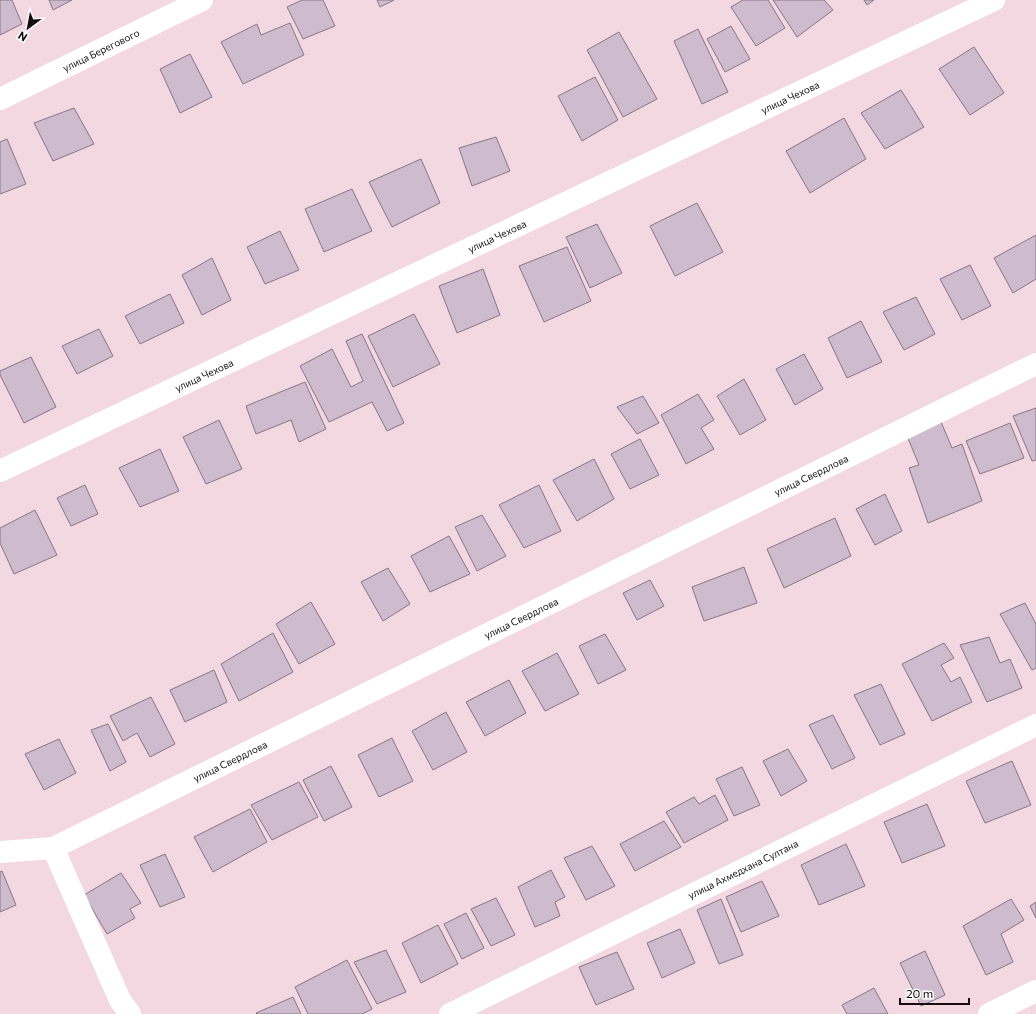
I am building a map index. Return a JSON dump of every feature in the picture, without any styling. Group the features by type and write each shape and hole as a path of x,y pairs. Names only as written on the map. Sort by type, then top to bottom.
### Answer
{"street":[{"name":"улица Берегового","path":"0,99 202,0"},
{"name":"улица Чехова","path":"0,471 994,0"},
{"name":"улица Свердлова","path":"0,852 52,848 1036,364"},
{"name":"улица Ахмедхана Султана","path":"450,1014 1036,725"},
{"path":"52,848 120,1000 130,1014"},
{"path":"989,1014 1036,991"}],"building":[{"path":"0,0 12,0 22,24 0,35"},
{"path":"49,0 72,0 53,10"},
{"path":"302,0 323,0 335,26 303,39 287,7"},
{"path":"377,0 394,0 380,7"},
{"path":"743,0 768,0 785,28 756,46 731,7"},
{"path":"773,0 824,0 833,10 797,37"},
{"path":"864,0 874,0 867,5"},
{"path":"290,23 304,55 243,84 221,42 257,24 261,35"},
{"path":"731,26 750,59 725,72 707,39"},
{"path":"698,29 728,92 702,104 674,41"},
{"path":"619,32 657,99 623,117 587,50"},
{"path":"974,47 1004,93 970,115 939,69"},
{"path":"190,54 212,97 180,113 160,69"},
{"path":"595,77 618,120 582,141 558,96"},
{"path":"901,90 924,127 885,149 861,113"},
{"path":"74,108 94,144 53,161 34,123"},
{"path":"844,118 866,159 810,193 786,151"},
{"path":"496,137 510,171 472,186 459,148"},
{"path":"7,139 26,184 0,194 0,142"},
{"path":"421,159 440,203 392,227 369,182"},
{"path":"352,189 372,231 324,252 305,209"},
{"path":"697,203 723,252 675,276 650,226"},
{"path":"597,224 622,273 590,288 566,237"},
{"path":"280,231 299,270 265,284 247,247"},
{"path":"1036,235 1036,279 1013,293 994,258"},
{"path":"567,247 591,301 544,322 519,266"},
{"path":"212,258 231,300 202,315 182,275"},
{"path":"970,265 991,306 962,320 940,279"},
{"path":"483,269 500,315 457,333 439,286"},
{"path":"170,294 184,323 140,344 125,316"},
{"path":"916,297 935,334 904,350 883,312"},
{"path":"414,314 440,364 393,387 368,336"},
{"path":"861,321 882,362 847,378 828,338"},
{"path":"99,329 113,356 77,374 62,346"},
{"path":"362,334 404,423 387,431 372,402 329,422 300,366 332,349 351,387 363,381 346,341"},
{"path":"804,354 823,389 795,405 776,369"},
{"path":"31,357 56,407 24,423 0,375 0,371"},
{"path":"744,379 766,420 740,435 717,396"},
{"path":"305,382 326,429 299,442 291,420 256,434 246,406"},
{"path":"698,394 714,420 701,428 714,449 686,464 661,415"},
{"path":"643,396 659,423 637,434 617,407"},
{"path":"1036,408 1036,460 1032,461 1013,416"},
{"path":"219,420 242,469 206,484 183,437"},
{"path":"941,422 952,448 962,444 982,501 928,523 909,468 919,465 907,436"},
{"path":"1010,423 1024,458 980,474 966,441"},
{"path":"640,439 659,475 630,489 611,454"},
{"path":"160,449 179,491 140,507 119,468"},
{"path":"594,459 614,499 577,521 553,480"},
{"path":"85,485 98,514 71,526 57,498"},
{"path":"539,485 561,531 524,548 499,505"},
{"path":"885,494 902,531 875,545 856,509"},
{"path":"35,510 57,555 14,574 0,543 0,528"},
{"path":"482,515 506,556 477,571 455,527"},
{"path":"835,518 851,556 784,588 767,549"},
{"path":"449,536 470,574 430,592 411,556"},
{"path":"744,567 757,603 704,621 692,587"},
{"path":"388,568 410,604 383,621 361,582"},
{"path":"650,580 664,606 637,620 623,593"},
{"path":"311,602 335,644 299,664 276,624"},
{"path":"1025,603 1036,624 1036,668 1032,670 1000,614"},
{"path":"273,633 293,672 239,701 221,664"},
{"path":"605,634 626,670 598,684 579,646"},
{"path":"989,637 1000,663 1010,659 1022,688 987,702 960,645"},
{"path":"944,643 954,658 941,665 951,682 960,677 972,702 932,721 902,664"},
{"path":"557,653 579,694 545,711 522,671"},
{"path":"214,670 227,702 185,722 170,690"},
{"path":"509,680 526,713 485,736 466,702"},
{"path":"881,684 905,734 880,745 854,695"},
{"path":"151,697 175,744 150,757 137,733 123,741 110,716"},
{"path":"446,712 467,752 433,770 412,731"},
{"path":"833,715 855,758 832,769 809,725"},
{"path":"108,724 126,762 110,771 91,730"},
{"path":"392,738 413,781 379,797 358,755"},
{"path":"59,739 76,773 44,790 25,754"},
{"path":"788,749 807,781 781,796 763,761"},
{"path":"1012,761 1031,805 985,823 966,781"},
{"path":"331,766 352,807 324,821 303,780"},
{"path":"742,767 760,805 734,816 716,779"},
{"path":"299,782 318,817 272,840 251,805"},
{"path":"715,795 728,820 684,843 666,812 694,797 699,804"},
{"path":"927,804 945,846 902,863 884,822"},
{"path":"250,809 267,842 213,872 194,837"},
{"path":"664,821 681,847 635,871 620,844"},
{"path":"846,844 865,886 819,905 801,865"},
{"path":"592,846 615,886 586,900 564,858"},
{"path":"165,854 185,897 160,907 140,865"},
{"path":"551,870 565,897 555,902 560,916 535,927 518,887"},
{"path":"2,871 16,905 0,912 0,872"},
{"path":"121,873 141,903 130,909 135,918 107,934 84,895"},
{"path":"762,881 779,916 741,932 726,897"},
{"path":"496,898 515,935 491,946 471,909"},
{"path":"721,899 743,955 719,964 697,910"},
{"path":"1011,899 1024,920 1001,934 1013,962 986,975 963,926"},
{"path":"1036,902 1036,918 1030,906"},
{"path":"466,913 484,948 462,959 444,924"},
{"path":"438,925 458,964 421,983 402,943"},
{"path":"680,929 695,963 662,978 647,943"},
{"path":"386,950 406,992 377,1004 354,962"},
{"path":"925,951 945,995 921,1006 900,963"},
{"path":"617,952 634,989 596,1005 579,967"},
{"path":"347,960 372,1009 362,1014 308,1014 295,987"},
{"path":"874,988 888,1014 847,1014 842,1005"},
{"path":"293,997 301,1014 256,1013"}]}
